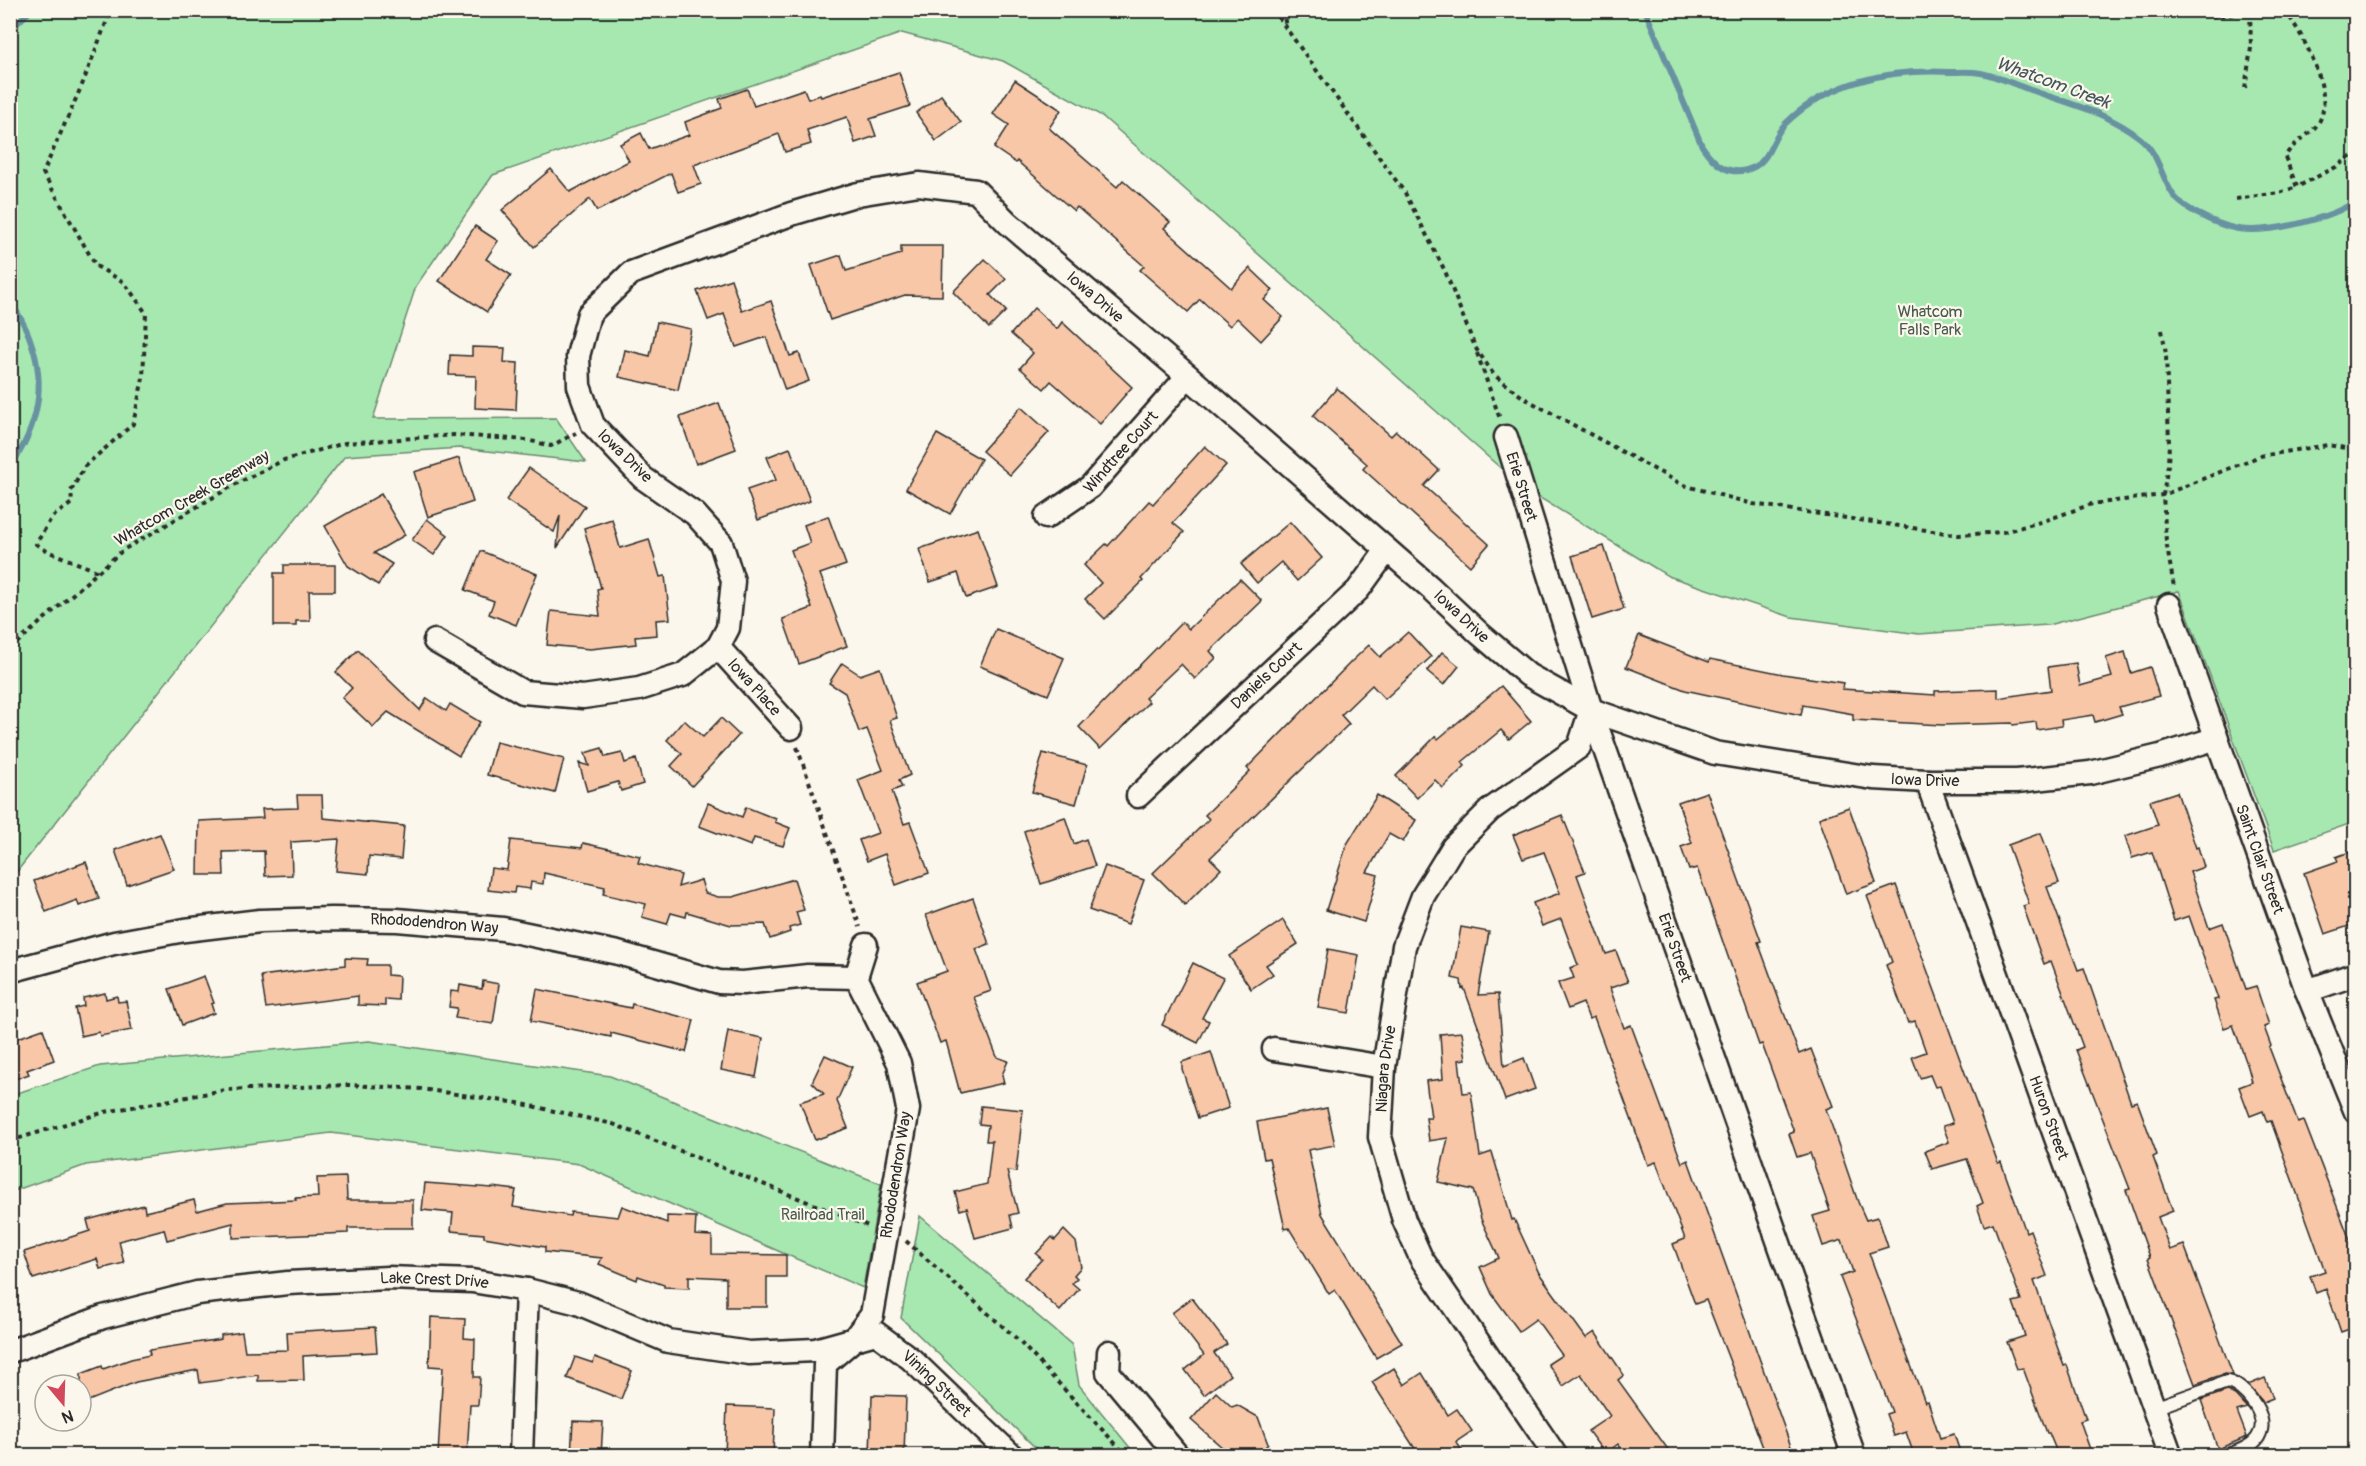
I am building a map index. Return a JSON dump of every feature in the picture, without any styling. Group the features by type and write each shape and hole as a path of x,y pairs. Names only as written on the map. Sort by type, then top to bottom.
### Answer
{"street":[{"name":"Iowa Drive","path":"435,640 523,692 583,697 639,689 683,675 718,647 728,628 733,581 721,543 695,514 643,478 593,425 579,386 578,356 589,314 631,273 802,211 858,194 920,184 976,191 1008,223 1188,376 1528,675 1591,710 1714,753 1873,778 1927,781 2017,781 2090,773 2160,756 2217,738"},
{"name":"Windtree Court","path":"1046,517 1090,487 1188,376"},
{"name":"Erie Street","path":"1506,437 1591,710 1854,1455"},
{"name":"Daniels Court","path":"1138,796 1358,590 1387,550"},
{"name":"Saint Clair Street","path":"2169,605 2307,991 2355,1112"},
{"name":"Iowa Place","path":"718,647 791,728"},
{"name":"Niagara Drive","path":"1556,1455 1421,1258 1404,1220 1380,1137 1384,1067 1404,946 1423,896 1453,847 1490,810 1579,747 1591,710"},
{"name":"Huron Street","path":"1927,781 2171,1455"},
{"name":"Rhododendron Way","path":"10,971 114,943 184,930 260,921 397,920 503,929 618,953 719,982 743,983 808,976 856,977 899,1063 908,1109 872,1315 853,1340 825,1364 822,1455"},
{"path":"856,977 866,945"},
{"path":"2307,991 2355,974"},
{"path":"1274,1049 1384,1067"},
{"name":"Lake Crest Drive","path":"14,1350 103,1317 196,1293 288,1283 388,1278 472,1281 527,1290 578,1303 668,1341 749,1353 814,1350 853,1340"},
{"path":"521,1455 527,1290"},
{"name":"Vining Street","path":"853,1340 876,1333 911,1359 1012,1455"},
{"path":"1109,1352 1108,1372 1178,1455"}],"lane":[{"path":"2154,1408 2227,1382 2237,1385 2251,1399 2262,1429 2248,1447 2226,1455"}],"path":[{"path":"97,571 47,551 36,544 52,518 72,503 71,491 85,466 134,424 143,378 146,313 124,282 96,266 43,173 82,85 111,10"},
{"path":"1273,10 1405,193 1445,271 1475,347 1506,437"},
{"path":"1283,10 1286,28"},
{"path":"2185,10 2210,17 2234,15 2249,10 2251,48 2245,88"},
{"path":"2285,10 2308,48 2319,74 2323,105 2320,120 2312,130 2290,147 2285,157 2297,187"},
{"path":"2236,199 2279,193 2297,187 2336,167 2355,153"},
{"path":"2162,330 2166,354 2169,443 2163,495 2166,541 2174,588 2169,605"},
{"path":"1475,347 1494,375 1524,398 1683,486 1753,504 1959,536 2003,532 2044,521 2092,504 2163,495 2260,456 2328,445 2355,450"},
{"name":"Whatcom Creek Greenway","path":"10,650 123,550 236,484 284,460 345,443 455,435 527,440 551,446 593,425"},
{"path":"791,728 866,945"},
{"path":"10,1142 105,1112 225,1090 348,1085 421,1089 518,1103 613,1124 908,1242 1017,1339 1127,1455"}],"green space":[{"name":"Whatcom Falls Park","path":"11,11 2355,11 2355,822 2274,850 2179,591 2048,625 1919,634 1791,617 1668,576 1522,487 1102,116 1003,61 902,33 493,175 416,286 373,419 556,418 586,462 460,448 345,456 11,879"},
{"name":"Railroad Trail","path":"369,1041 610,1076 881,1184 863,1288 579,1164 331,1133 86,1165 11,1192 11,1095 100,1066"},
{"path":"920,1216 1072,1345 1079,1385 1136,1455 1043,1455 901,1318"}],"building":[{"path":"899,72 910,106 870,119 876,136 855,143 847,117 807,130 811,144 785,152 779,134 694,165 701,184 678,192 671,173 597,211 590,199 534,247 502,210 551,169 570,192 629,161 620,144 641,133 649,149 689,135 685,122 722,108 719,99 747,89 754,106 804,89 808,99 820,95 821,97"},
{"path":"1015,80 1061,110 1049,128 1117,187 1123,180 1170,222 1164,228 1231,288 1250,268 1273,290 1264,300 1283,317 1261,341 1237,318 1230,326 1200,299 1188,312 1140,270 1144,266 1077,207 1074,211 1017,161 1016,163 994,148 1009,125 993,114"},
{"path":"941,95 961,122 936,141 916,113"},
{"path":"475,226 498,241 486,259 511,275 487,312 439,281"},
{"path":"901,246 943,246 942,296 905,295 830,320 811,265 841,255 846,271 901,254"},
{"path":"985,259 1006,279 990,295 1006,311 989,328 953,292"},
{"path":"731,279 742,311 771,301 790,356 799,353 809,381 785,390 766,337 736,347 724,314 708,320 697,291"},
{"path":"1034,308 1057,329 1062,322 1132,387 1100,424 1051,381 1044,389 1020,368 1033,353 1011,334"},
{"path":"657,322 691,329 678,390 619,377 625,350 650,356"},
{"path":"472,347 505,348 504,362 518,363 516,410 475,408 476,376 449,375 450,355 472,356"},
{"path":"1337,388 1391,436 1396,431 1439,470 1424,486 1489,544 1470,566 1363,469 1367,464 1313,416"},
{"path":"719,403 736,449 696,464 680,417"},
{"path":"1021,407 1049,432 1010,475 982,451"},
{"path":"937,434 981,459 950,514 906,489"},
{"path":"1205,446 1226,465 1173,523 1184,532 1141,579 1143,581 1105,619 1085,599 1101,583 1084,565 1106,544 1108,546 1149,501 1153,504"},
{"path":"790,448 810,501 758,520 747,490 776,480 767,457"},
{"path":"459,458 473,502 428,517 414,472"},
{"path":"529,468 585,506 557,548 560,516 554,532 506,500"},
{"path":"381,494 405,535 374,553 392,564 378,585 348,566 325,526"},
{"path":"828,516 846,565 820,574 847,646 799,664 783,619 812,608 791,550 810,543 804,525"},
{"path":"427,519 448,535 434,555 412,540"},
{"path":"612,519 620,548 649,539 660,577 665,576 670,619 656,620 657,635 635,637 636,644 590,649 547,645 551,611 600,616 597,589 601,588 584,528"},
{"path":"1290,522 1322,558 1297,581 1281,562 1257,583 1241,564"},
{"path":"978,529 998,587 966,598 958,573 930,582 919,549"},
{"path":"1604,546 1624,609 1592,619 1572,556"},
{"path":"481,551 537,574 516,625 489,614 494,601 465,590"},
{"path":"284,565 335,565 335,591 309,591 310,621 296,621 296,626 274,626 274,573 284,573"},
{"path":"1240,579 1262,601 1210,651 1216,658 1195,679 1181,664 1145,698 1149,702 1100,749 1079,727 1182,622 1189,629"},
{"path":"996,629 1064,658 1048,695 980,666"},
{"path":"1408,632 1431,657 1385,699 1372,685 1341,715 1349,724 1210,858 1221,869 1185,905 1153,873 1209,819 1205,815 1250,771 1247,768 1351,662 1369,645 1380,657"},
{"path":"1639,635 1709,662 1710,659 1843,683 1842,689 1935,695 1935,691 1998,689 1998,698 2051,690 2048,667 2076,663 2080,686 2112,677 2106,658 2125,652 2131,673 2150,667 2159,696 2119,707 2122,714 2095,722 2093,715 2061,720 2062,726 2037,730 2036,722 2013,725 2012,723 1942,725 1853,720 1853,714 1803,705 1801,715 1685,690 1626,667"},
{"path":"358,650 420,710 427,698 446,711 450,704 480,722 459,756 388,712 373,727 342,698 352,688 336,672"},
{"path":"1442,652 1459,666 1444,685 1427,671"},
{"path":"842,663 860,675 880,668 897,718 890,720 910,775 899,780 902,787 892,791 904,824 910,822 929,873 896,885 885,854 867,861 859,840 878,833 858,780 883,770 867,729 859,732 845,693 829,683"},
{"path":"1501,686 1531,721 1509,739 1501,730 1462,762 1465,766 1443,788 1435,780 1417,798 1396,776 1436,736 1438,739"},
{"path":"721,718 739,735 692,786 671,766 682,754 667,740 684,720 703,737"},
{"path":"496,742 564,759 555,793 487,775"},
{"path":"602,748 605,757 622,753 625,763 636,759 643,784 621,791 618,782 587,791 579,763 589,766 585,753"},
{"path":"1043,753 1087,765 1076,804 1032,792"},
{"path":"1707,792 1799,1054 1811,1049 1833,1106 1826,1109 1858,1202 1866,1220 1878,1217 1888,1247 1869,1253 1898,1332 1925,1402 1928,1401 1940,1438 1954,1434 1961,1455 1914,1455 1906,1432 1894,1436 1886,1414 1892,1412 1840,1277 1853,1272 1842,1240 1823,1246 1813,1216 1830,1211 1810,1153 1797,1157 1789,1134 1794,1132 1762,1044 1759,1045 1697,868 1689,870 1681,847 1692,843 1678,802"},
{"path":"2177,792 2204,867 2190,872 2209,928 2223,923 2246,989 2256,986 2269,1025 2264,1027 2271,1046 2269,1047 2298,1123 2304,1121 2355,1253 2355,1327 2341,1332 2326,1289 2316,1293 2310,1276 2325,1271 2271,1121 2267,1122 2263,1111 2250,1116 2239,1087 2252,1082 2248,1067 2233,1025 2224,1028 2214,1000 2218,999 2189,916 2174,921 2152,852 2132,858 2125,836 2158,825 2150,801"},
{"path":"297,795 322,795 323,818 404,826 401,859 369,856 368,874 336,871 339,839 291,842 292,875 265,876 264,851 223,852 224,875 198,875 199,821 263,818 262,809 298,808"},
{"path":"1377,795 1416,820 1403,842 1389,834 1367,872 1378,875 1364,922 1326,910 1347,844"},
{"path":"708,803 742,817 746,807 776,819 775,822 790,828 783,846 754,838 751,846 699,826"},
{"path":"1849,807 1876,883 1846,894 1819,818"},
{"path":"1562,815 1585,872 1577,875 1606,954 1616,951 1628,982 1610,988 1624,1028 1631,1025 1682,1163 1688,1160 1794,1455 1766,1455 1706,1300 1695,1304 1673,1244 1685,1239 1656,1162 1648,1165 1594,1017 1589,1019 1583,1003 1568,1009 1558,983 1574,978 1570,968 1578,965 1561,919 1542,926 1533,903 1560,893 1544,852 1523,859 1513,835"},
{"path":"1065,817 1074,844 1086,839 1095,866 1041,884 1024,831"},
{"path":"2041,833 2059,883 2047,887 2078,970 2084,968 2131,1103 2137,1101 2157,1155 2153,1157 2173,1211 2158,1217 2170,1250 2184,1245 2233,1375 2224,1374 2195,1384 2148,1258 2150,1257 2126,1190 2130,1189 2076,1050 2083,1047 2051,961 2044,964 2023,906 2029,904 2008,845"},
{"path":"160,834 174,869 127,885 115,850"},
{"path":"511,840 582,848 583,843 640,856 638,863 681,875 678,887 701,880 705,893 718,897 733,897 794,879 804,910 796,912 800,925 789,928 790,932 770,939 765,924 731,925 687,912 686,917 671,913 667,924 642,917 646,904 603,894 605,887 544,873 543,884 531,882 530,889 515,887 514,893 488,890 491,868 507,870"},
{"path":"2355,850 2355,924 2325,934 2304,873 2338,861 2336,857"},
{"path":"86,862 99,899 79,906 77,900 46,912 34,881"},
{"path":"1105,866 1144,880 1128,924 1089,910"},
{"path":"1896,885 1998,1163 2001,1162 2026,1232 2030,1230 2047,1276 2034,1281 2064,1366 2067,1365 2086,1419 2080,1421 2092,1455 2058,1455 2047,1433 2023,1368 2017,1369 2007,1342 2025,1336 2013,1302 2021,1300 1993,1223 1984,1226 1977,1206 1983,1203 1967,1159 1932,1169 1925,1151 1949,1142 1943,1126 1953,1123 1940,1086 1935,1087 1930,1075 1920,1078 1912,1057 1926,1052 1915,1021 1908,1023 1886,965 1892,962 1867,896"},
{"path":"973,898 989,944 976,949 991,991 974,997 997,1057 1008,1061 1002,1075 1004,1083 960,1093 946,1041 940,1043 917,982 947,971 926,915"},
{"path":"1283,920 1298,944 1266,965 1273,974 1251,989 1229,956"},
{"path":"1461,927 1489,932 1478,995 1498,994 1504,1066 1524,1058 1535,1089 1505,1100 1464,988 1462,989 1461,980 1452,978"},
{"path":"1328,949 1359,955 1349,1013 1318,1008"},
{"path":"345,958 368,959 367,965 387,965 387,975 399,976 398,1000 385,999 385,1006 358,1005 358,996 266,1008 261,976 345,965"},
{"path":"1193,963 1223,978 1202,1018 1209,1021 1198,1043 1162,1025"},
{"path":"204,976 214,1003 211,1004 214,1013 182,1025 169,989"},
{"path":"483,981 499,984 493,1024 455,1018 457,1008 449,1007 451,991 459,992 460,985 482,989"},
{"path":"537,989 631,1008 632,1004 694,1020 686,1052 611,1033 611,1037 531,1021"},
{"path":"105,993 106,999 117,996 118,1002 126,1001 132,1030 100,1036 99,1032 81,1036 75,1008 84,1006 83,998"},
{"path":"11,1029 15,1039 43,1029 54,1060 27,1070 29,1074 10,1081"},
{"path":"728,1031 763,1038 756,1077 721,1070"},
{"path":"1462,1032 1466,1059 1459,1060 1463,1093 1471,1092 1480,1156 1492,1152 1512,1220 1514,1219 1539,1273 1586,1338 1595,1332 1624,1375 1618,1380 1672,1455 1626,1455 1618,1444 1605,1454 1588,1431 1610,1416 1581,1374 1563,1386 1548,1364 1562,1355 1536,1319 1519,1331 1492,1294 1480,1267 1499,1258 1481,1219 1473,1190 1438,1182 1448,1138 1429,1141 1426,1118 1431,1118 1426,1081 1443,1079 1440,1034"},
{"path":"1211,1052 1229,1108 1198,1118 1182,1069 1182,1062"},
{"path":"825,1055 852,1067 837,1101 848,1128 815,1140 800,1102 824,1094 812,1082"},
{"path":"981,1106 1023,1110 1016,1172 1007,1171 1018,1213 1010,1215 1013,1228 975,1238 967,1208 960,1210 955,1192 987,1184 992,1141 986,1141 988,1125 979,1124"},
{"path":"1327,1108 1335,1145 1308,1150 1322,1214 1402,1343 1376,1358 1335,1290 1329,1294 1289,1228 1285,1229 1269,1158 1264,1159 1257,1122"},
{"path":"346,1177 347,1200 413,1200 413,1228 348,1228 348,1233 233,1238 233,1223 167,1240 164,1229 119,1241 124,1263 100,1269 97,1259 33,1279 24,1252 90,1231 87,1220 144,1205 145,1212 194,1200 197,1211 227,1203 318,1197 317,1178"},
{"path":"425,1183 516,1190 513,1207 570,1216 571,1212 618,1217 622,1206 667,1223 667,1216 696,1217 695,1235 712,1236 712,1254 786,1255 786,1277 767,1277 767,1307 726,1307 726,1278 689,1276 689,1288 664,1287 664,1285 638,1276 637,1280 599,1264 602,1258 545,1252 545,1247 484,1237 484,1234 451,1231 453,1213 422,1210"},
{"path":"1064,1230 1076,1242 1081,1267 1074,1275 1077,1278 1072,1283 1079,1289 1060,1311 1024,1278 1042,1259 1036,1254 1052,1237 1055,1240"},
{"path":"1192,1298 1227,1344 1214,1353 1230,1375 1204,1395 1185,1370 1204,1355 1172,1313"},
{"path":"431,1317 465,1319 464,1338 475,1339 474,1377 480,1377 478,1405 470,1405 467,1455 438,1455 443,1367 429,1366"},
{"path":"375,1327 377,1352 303,1356 304,1380 258,1381 258,1375 200,1383 198,1370 136,1382 93,1399 93,1373 84,1373 102,1366 103,1369 150,1355 149,1350 221,1339 221,1335 242,1332 245,1351 288,1350 287,1332"},
{"path":"575,1357 593,1363 595,1357 632,1371 621,1399 567,1378"},
{"path":"1394,1368 1404,1385 1422,1373 1448,1415 1457,1409 1472,1431 1456,1442 1466,1455 1419,1455 1372,1382"},
{"path":"2265,1378 2273,1398 2263,1402 2248,1385"},
{"path":"2227,1391 2235,1395 2247,1408 2237,1411 2247,1437 2218,1449 2201,1400"},
{"path":"1216,1392 1232,1407 1237,1405 1258,1417 1268,1444 1258,1455 1231,1455 1191,1420"},
{"path":"872,1395 906,1396 904,1455 870,1455"},
{"path":"727,1406 775,1408 773,1455 725,1455"},
{"path":"573,1421 603,1422 601,1455 571,1455"}],"waterway":[{"name":"Whatcom Creek","path":"10,30 31,10"},
{"name":"Whatcom Creek","path":"1645,10 1702,146 1717,164 1730,170 1745,170 1760,163 1785,124 1802,109 1840,88 1861,81 1905,73 1973,72 1993,76 2086,109 2128,129 2152,151 2176,199 2196,213 2221,224 2251,230 2282,227 2331,214 2356,201"},
{"name":"Whatcom Creek","path":"10,299 31,342 36,359 39,391 33,423 10,467"}]}
